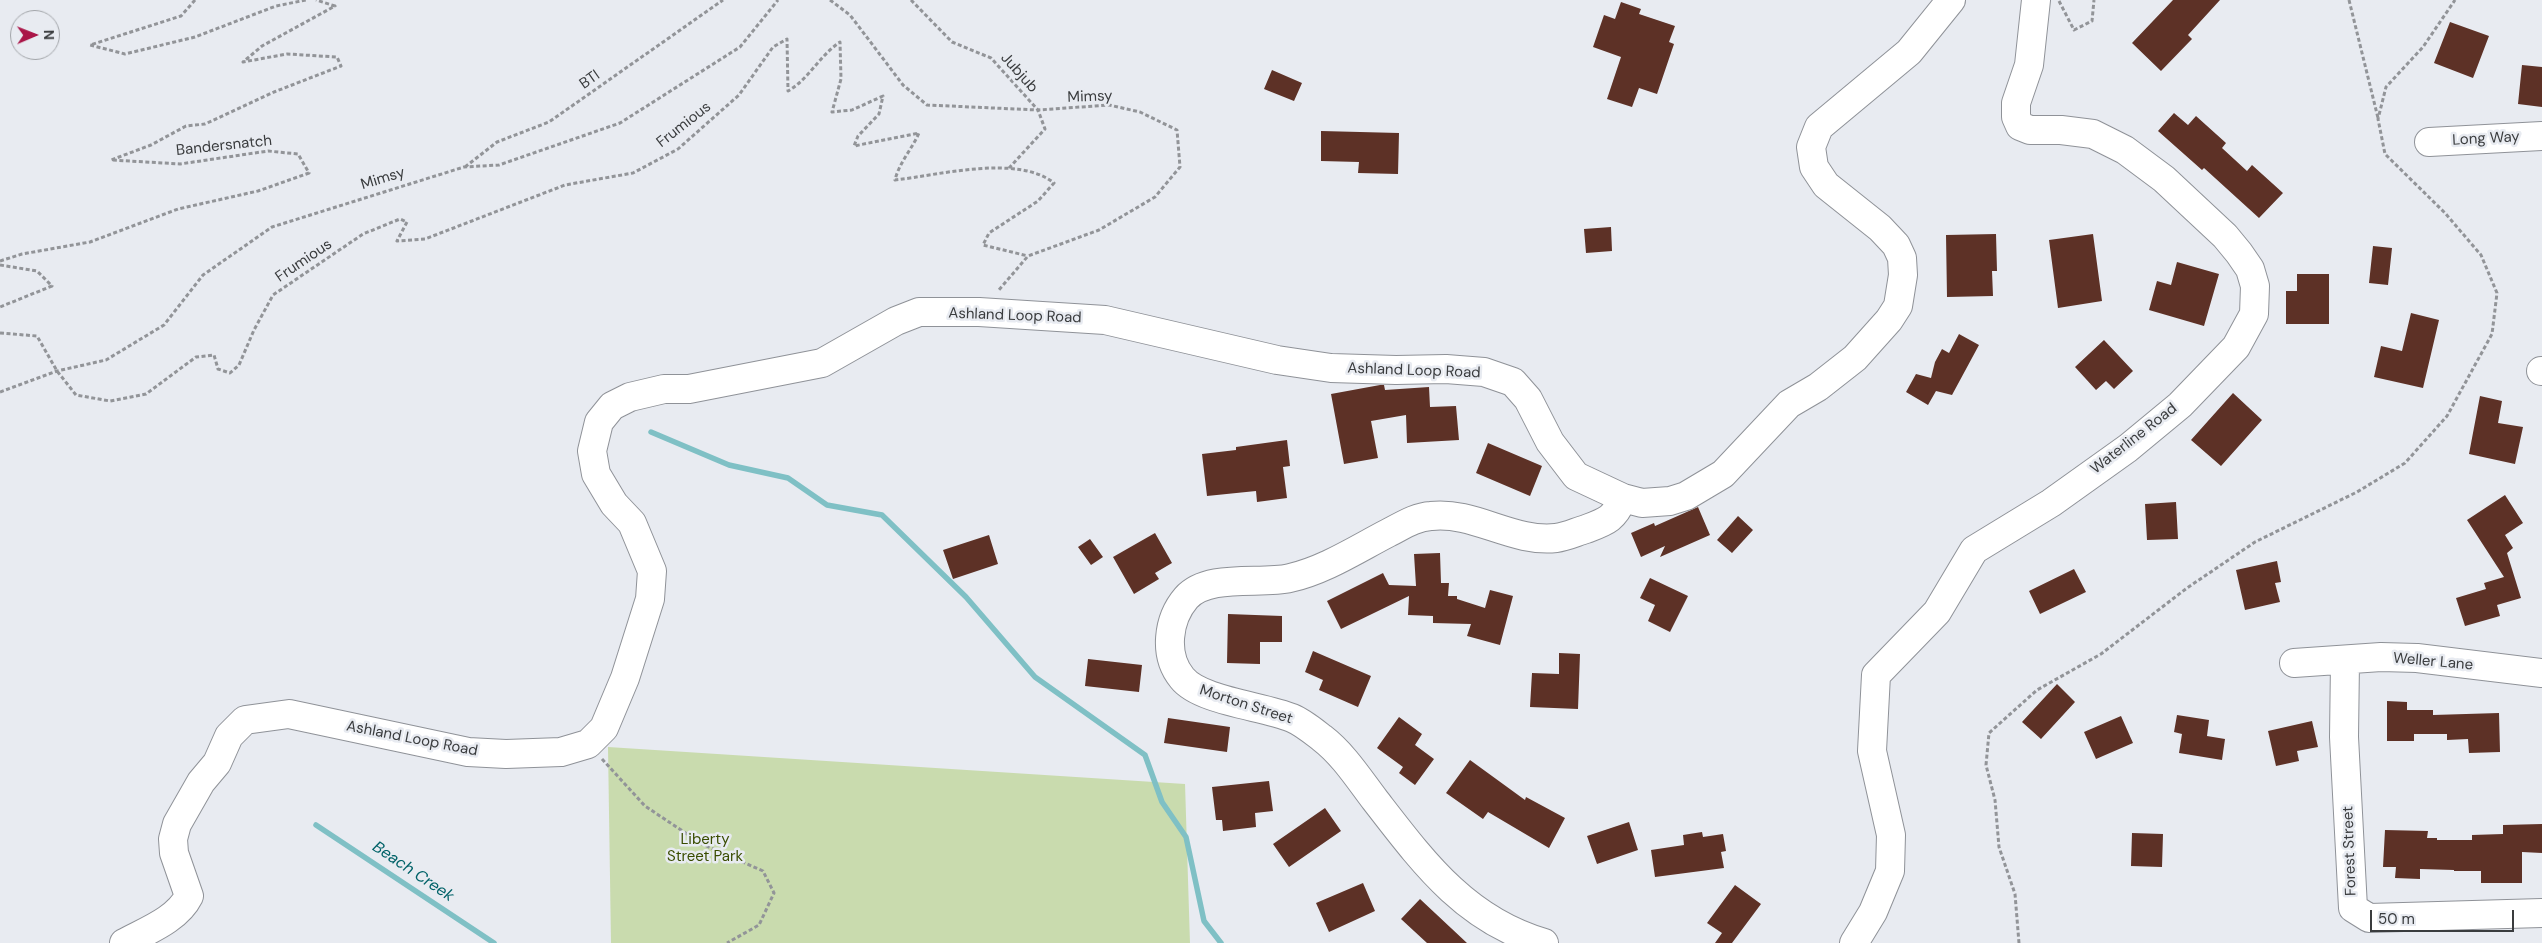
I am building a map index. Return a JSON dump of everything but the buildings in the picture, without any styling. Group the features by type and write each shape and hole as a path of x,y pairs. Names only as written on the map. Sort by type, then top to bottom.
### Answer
{"street":[{"name":"Ashland Loop Road","path":"124,943 163,922 185,904 188,896 174,853 172,839 177,824 201,782 218,763 228,736 245,720 289,714 468,752 561,752 588,744 604,728 625,678 650,599 652,571 632,523 614,504 596,474 592,451 599,422 612,406 630,397 664,389 689,389 822,363 896,321 919,312 979,312 1105,320 1277,360 1330,368 1446,369 1484,372 1513,382 1528,398 1550,442 1576,476 1623,498 1642,503 1670,502 1686,496 1723,474 1789,404 1837,374 1855,358 1889,320 1898,306 1902,292 1902,258 1896,245 1880,228 1826,185 1814,167 1811,147 1819,126 1909,52 1951,0"},
{"name":"Waterline Road","path":"1854,943 1874,912 1890,871 1891,836 1872,751 1876,675 1936,612 1974,550 2051,503 2128,448 2180,405 2236,347 2254,314 2255,286 2250,269 2225,236 2164,179 2125,150 2093,134 2061,130 2030,130 2020,126 2016,117 2016,103 2028,65 2036,0"},
{"name":"Long Way","path":"2429,142 2542,136"},
{"name":"Morton Street","path":"1544,943 1512,932 1454,894 1407,842 1353,771 1324,739 1294,719 1204,693 1182,680 1174,665 1170,648 1171,630 1176,613 1188,596 1205,585 1288,579 1310,572 1415,519 1444,515 1470,520 1519,535 1558,538 1607,521 1617,512 1623,498"},
{"name":"Weller Lane","path":"2294,663 2345,662 2381,657 2417,658 2542,674"},
{"name":"Forest Street","path":"2345,662 2344,737 2353,908 2369,918 2542,913"}],"path":[{"path":"195,0 180,16 90,45 125,54 195,37 276,6 306,0"},
{"name":"Bandersnatch","path":"0,260 22,254 90,242 178,209 258,191 309,173 298,154 268,150 180,164 111,160 150,146 186,126 205,124 274,92 341,66 337,57 286,54 243,62 262,46 335,6 316,0"},
{"name":"BTI","path":"464,167 498,142 550,122 723,0"},
{"name":"Mimsy","path":"0,392 57,372 106,360 164,325 203,275 272,227 464,167 499,166 620,123 740,47 778,0"},
{"name":"Mimsy","path":"830,0 850,16 903,85 928,105 1038,110 1109,105 1140,112 1177,130 1180,167 1155,198 1099,230 1028,256"},
{"name":"Jubjub","path":"911,0 952,42 992,58 1038,110"},
{"path":"2059,0 2074,30 2092,21 2094,0"},
{"path":"2019,943 2015,894 1999,847 1995,800 1986,764 1989,733 2037,690 2101,654 2187,588 2255,542 2357,492 2404,463 2447,416 2492,334 2497,293 2481,255 2444,212 2385,154 2349,0"},
{"path":"2378,119 2386,87 2423,47 2455,0"},
{"name":"Frumious","path":"0,333 37,336 57,372 76,395 110,401 146,394 196,357 214,355 218,369 230,373 239,365 254,330 274,295 363,234 400,220 407,222 397,241 425,239 565,186 633,173 678,149 739,95 773,47 787,39 788,91 801,84 825,52 840,42 842,79 832,112 852,110 883,96 879,114 858,136 854,146 919,134 910,153 898,170 895,180 993,166 1044,174 1054,183 1038,202 989,233 983,245 1028,256"},
{"path":"1009,169 1045,129 1038,110"},
{"path":"979,312 1028,256"},
{"path":"0,265 37,271 52,286 0,307"},
{"path":"588,744 645,806 702,844 763,871 774,892 759,925 727,943"}],"green space":[{"name":"Liberty Street Park","path":"608,747 1185,784 1190,943 611,943"}],"waterway":[{"path":"651,432 729,465 788,478 827,505 882,515 966,597 1035,677 1145,755 1162,802 1186,837 1204,921 1221,943"},
{"name":"Beach Creek","path":"316,825 494,943"}]}
